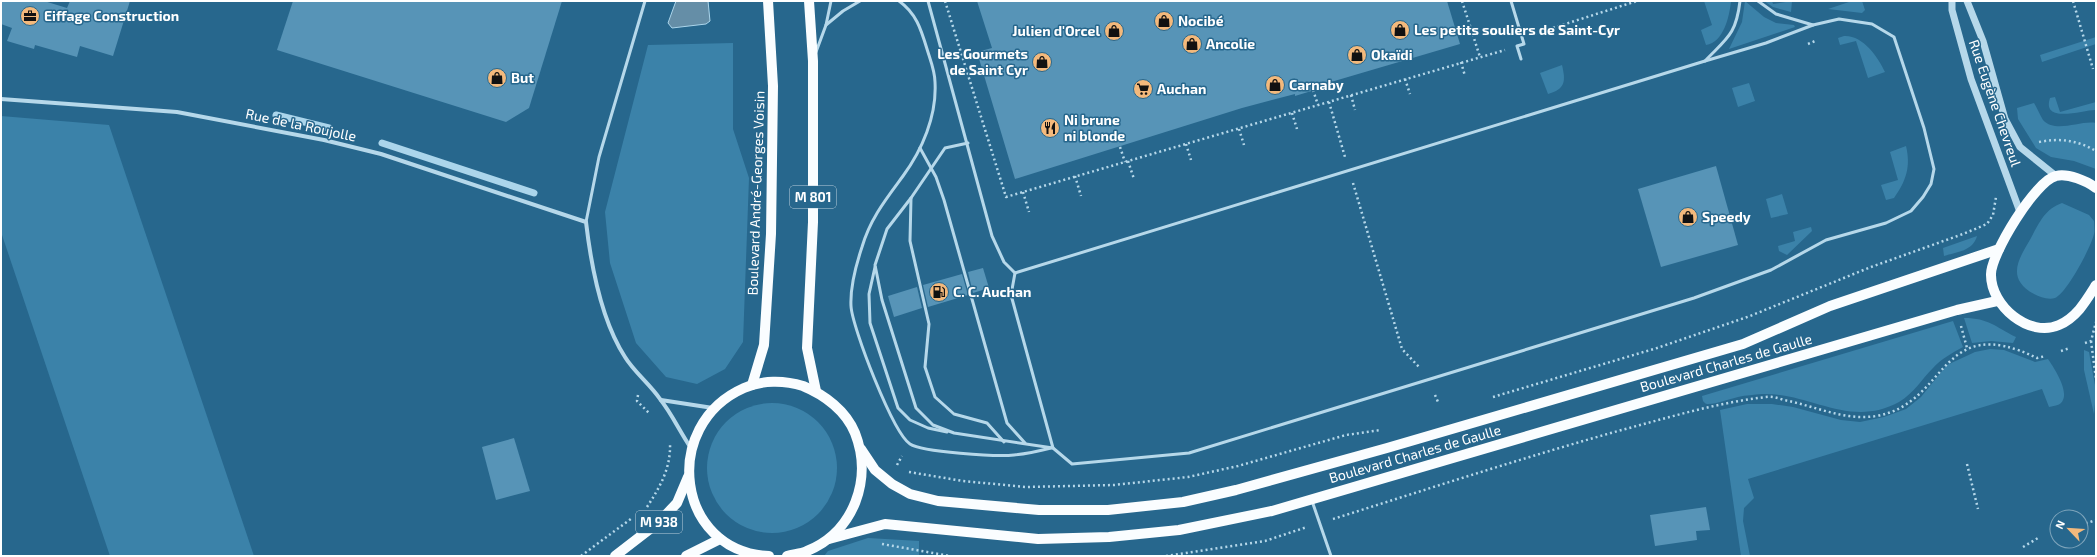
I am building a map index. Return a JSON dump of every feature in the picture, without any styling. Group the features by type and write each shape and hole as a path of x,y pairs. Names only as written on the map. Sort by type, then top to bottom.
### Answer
{"main road":[{"name":"Boulevard André-Georges Voisin","path":"752,385 764,345 771,234 773,86 768,1"},
{"name":"M 801","path":"809,1 813,61 813,222 808,348 816,391"},
{"path":"2096,188 2091,184 2074,178 2056,176 2045,181 2020,212 1999,249 1990,274 1992,288 1997,301 2005,310 2028,324 2042,328 2058,325 2071,318 2096,285"},
{"name":"Boulevard Charles de Gaulle","path":"861,449 875,470 892,484 910,494 938,501 1039,510 1108,510 1183,502 1236,490 1387,448 1743,344 1830,306 1999,249"},
{"name":"Boulevard Charles de Gaulle","path":"829,539 885,524 1038,539 1109,537 1179,530 1224,522 1272,511 1949,312 1997,301"},
{"path":"769,556 760,556 739,549 720,539 704,520 693,500 688,477 691,448 699,427 713,408 731,394 752,385 773,382 795,384 816,391 836,406 852,426 861,449 862,479 858,499 847,521 829,539 806,554 787,556"},
{"name":"M 938","path":"616,556 659,522 677,503 688,477"},
{"path":"686,556 720,539"}],"street":[{"name":"Rue Eugène Chevreul","path":"1952,1 1952,10 1971,79 2020,212"},
{"name":"Rue Eugène Chevreul","path":"1967,1 1983,41 2005,119 2020,147 2056,176"},
{"name":"Rue de la Roujolle","path":"1,99 177,112 324,140 381,154 586,222"},
{"path":"586,222 590,255 601,298 612,331 625,357 661,400 691,448"},
{"path":"661,400 713,408"}],"lane":[{"path":"586,222 599,157 645,1"},
{"path":"813,61 826,25 831,1"},
{"path":"826,25 843,11 860,1"},
{"path":"899,1 909,8 921,31 935,81 935,97 932,114 920,148 873,218 862,247 852,294 853,320 888,412 910,444 931,451 1012,455 1053,448"},
{"path":"928,1 968,143 992,236 1004,262 1016,273"},
{"path":"1511,1 1524,44 1518,46 1521,59"},
{"path":"1705,61 1732,34 1739,14 1740,1"},
{"path":"1758,1 1776,14 1813,25"},
{"path":"968,143 945,148 911,198 887,229 875,265 869,294 870,323 898,408 910,420 928,428 1004,442 1026,443 1053,448 1072,464 1189,453 1694,298 1771,270 1826,240 1886,223 1911,211 1931,184 1934,169 1924,128 1894,37 1872,24 1840,19 1813,25 1766,43 1016,273"},
{"path":"920,148 936,177 944,200 1007,423 1026,443"},
{"path":"911,198 910,241 929,324 925,367 935,397 954,414 987,423 1004,442"},
{"path":"875,265 882,300 916,408 933,424 954,433"},
{"path":"1016,273 1011,295 1053,448"},
{"path":"1312,499 1331,556"}],"path":[{"path":"945,1 1006,197 1518,46"},
{"path":"1462,1 1480,57"},
{"path":"1531,35 1637,1"},
{"path":"2073,1 2093,69"},
{"path":"1461,62 1465,76"},
{"path":"1405,79 1410,94"},
{"path":"1313,90 1318,105"},
{"path":"1351,95 1355,110"},
{"path":"1329,102 1402,349 1419,367"},
{"path":"1292,113 1297,129"},
{"path":"1239,129 1244,145"},
{"path":"2036,142 2056,138 2074,141 2096,151"},
{"path":"1186,144 1191,160"},
{"path":"1120,147 1134,179"},
{"path":"1074,176 1081,196"},
{"path":"1023,192 1029,212"},
{"path":"1485,399 1657,348 1742,318 1871,267 1963,234 1987,224 1993,216 1996,199 1994,192"},
{"path":"2096,322 2091,341 2096,379"},
{"path":"1961,325 1967,348"},
{"path":"2085,343 2091,341"},
{"path":"1336,518 1527,457 1704,408 1768,396 1802,403 1827,412 1855,418 1878,416 1907,405 1933,380 1946,364 1967,348 1990,344 2009,347 2037,358 2046,356"},
{"path":"2061,351 2070,348"},
{"path":"1435,395 1438,402"},
{"path":"637,401 655,418"},
{"path":"905,452 897,465 909,472 962,481 1026,487 1114,485 1188,477 1238,466 1346,435 1384,429"},
{"path":"641,512 647,507 660,488 668,468 670,444 668,440"},
{"path":"1967,464 1978,509"},
{"path":"581,556 635,516"},
{"path":"1166,556 1265,541 1304,528"},
{"path":"2023,547 2035,538"},
{"path":"881,544 950,556"}],"shaded area":[{"path":"676,1 708,1 710,21 706,24 672,28 668,23"},
{"path":"1704,1 1731,2 1729,15 1721,34 1712,43 1706,45 1701,30 1712,25"},
{"path":"1745,1 1764,17 1776,23 1794,25 1795,27 1729,49 1742,22"},
{"path":"1764,1 1772,1 1773,4 1792,1 1791,12 1773,7"},
{"path":"1852,1 1862,1 1865,10 1862,13 1828,9"},
{"path":"1844,36 1857,39 1869,48 1885,72 1868,78 1856,41 1840,45 1838,38"},
{"path":"2096,37 2096,44 2042,62 2040,55"},
{"path":"733,43 733,129 749,178 743,342 725,369 697,384 666,377 636,343 610,263 605,212 648,45"},
{"path":"1562,65 1564,76 1563,84 1558,90 1548,94 1540,73"},
{"path":"1749,83 1755,101 1738,107 1732,88"},
{"path":"2055,97 2060,112 2096,102 2096,110 2066,114 2058,113 2052,111 2049,106 2050,98"},
{"path":"2034,103 2043,120 2048,124 2055,126 2068,126 2083,123 2096,123 2096,169 2074,161 2051,157 2036,148 2018,119 2017,108"},
{"path":"1,116 109,125 254,556 110,556 1,232"},
{"path":"1906,146 1908,167 1902,186 1894,198 1886,200 1881,185 1898,180 1890,152"},
{"path":"1782,194 1788,214 1771,218 1766,199"},
{"path":"2062,203 2089,215 2094,221 2094,232 2084,259 2072,279 2060,294 2052,299 2041,297 2025,288 2017,275 2017,268 2022,254 2043,217 2051,209"},
{"path":"1811,227 1812,231 1787,255 1779,251 1778,246 1795,241 1793,232"},
{"path":"1977,236 1972,245 1968,248 1944,256 1943,248"},
{"path":"1964,318 1973,318 1986,321 2016,337 2013,343 1991,341 1972,343"},
{"path":"1953,321 1963,347 1940,362 1899,402 1881,409 1864,412 1847,411 1797,398 1762,394 1741,396 1712,404 1706,404 1703,401 1702,396"},
{"path":"1990,349 2004,350 2035,362 2048,359 2063,387 2064,399 2061,403 2049,407 2042,389 1748,479 1754,498 1744,508 1743,521 1750,556 1741,556 1720,410 1747,404 1772,404 1793,407 1841,420 1860,422 1884,417 1906,409 1921,397 1947,365 1975,352"},
{"path":"2084,350 2089,352 2096,391 2094,414 2084,370"},
{"path":"778,403 797,408 818,422 832,443 836,455 836,481 832,493 818,514 797,528 785,532 766,533 747,528 726,514 712,493 708,481 707,462 712,443 726,422 747,408 759,404"},
{"path":"868,538 919,541 919,556 824,556 828,551"}],"building":[{"path":"1,1 44,1 67,8 70,1 130,1 113,56 80,46 77,57 35,45 34,49 7,41 12,28 1,24"},
{"path":"293,1 562,1 529,108 506,122 277,50"},
{"name":"Auchan","path":"977,1 1447,1 1460,44 1331,82 1331,85 1295,96 1295,94 1242,108 1015,179 977,52 992,48"},
{"name":"Speedy","path":"1716,166 1738,245 1661,267 1638,189"},
{"path":"983,268 989,288 973,293 968,272"},
{"path":"962,274 968,295 928,307 923,285"},
{"path":"917,287 922,308 894,317 888,296"},
{"path":"514,438 530,491 496,500 482,447"},
{"path":"1706,507 1710,530 1696,531 1697,540 1655,546 1650,515"}],"waterway":[{"path":"276,115 329,128"},
{"path":"382,143 534,193"}],"place":[{"name":"Eiffage Construction","path":"30,16"},
{"name":"Nocibé","path":"1164,21"},
{"name":"Les petits souliers de Saint-Cyr","path":"1400,30"},
{"name":"Julien d'Orcel","path":"1114,31"},
{"name":"Ancolie","path":"1192,44"},
{"name":"Okaïdi","path":"1357,55"},
{"name":"Les Gourmets de Saint Cyr","path":"1042,62"},
{"name":"But","path":"497,78"},
{"name":"Carnaby","path":"1275,85"},
{"name":"Auchan","path":"1143,89"},
{"name":"Ni brune ni blonde","path":"1050,128"},
{"name":"Speedy","path":"1688,217"},
{"name":"C. C. Auchan","path":"939,292"}]}
